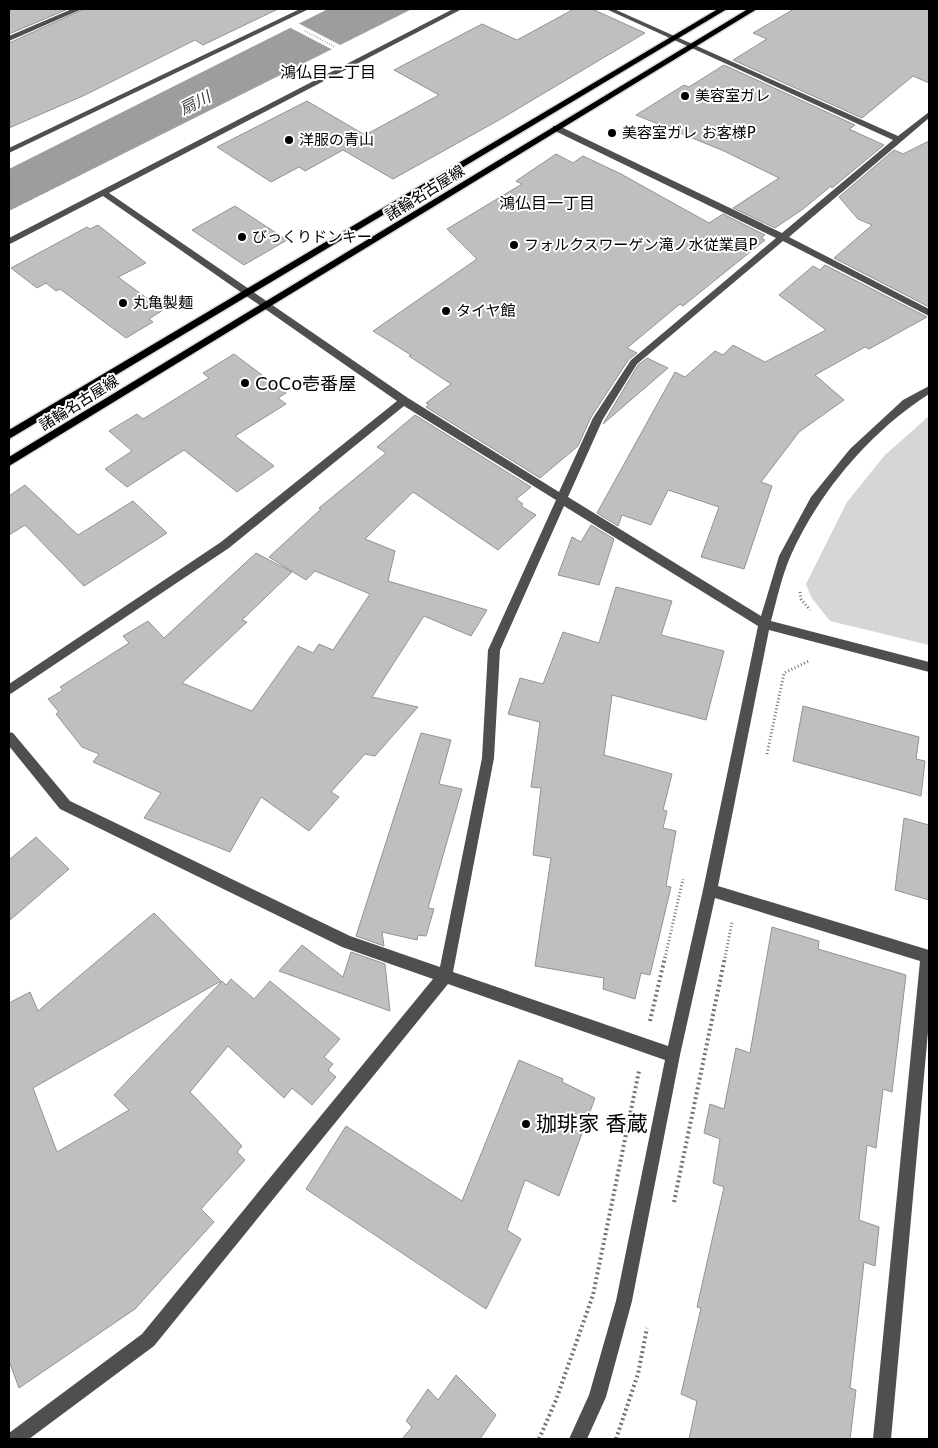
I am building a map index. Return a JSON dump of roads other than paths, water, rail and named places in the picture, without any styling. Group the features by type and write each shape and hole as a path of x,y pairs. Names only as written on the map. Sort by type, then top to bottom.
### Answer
{"main road":[{"name":"諸輪名古屋線","path":"9,435 723,9"},
{"name":"諸輪名古屋線","path":"9,462 753,9"}],"street":[{"path":"9,39 78,9"},
{"path":"285,9 295,14"},
{"path":"9,151 305,9"},
{"path":"9,241 458,9"},
{"path":"609,9 900,140"},
{"path":"15,1439 148,1340 445,976 488,758 494,650 563,500 598,418 634,362 929,114"},
{"path":"556,128 782,237 929,313"},
{"path":"104,192 404,402 764,624 929,667"},
{"path":"578,1439 596,1397 624,1301 673,1055 710,890 764,624 785,556 814,500 854,452 907,404 929,389"},
{"path":"9,690 225,545 404,402"},
{"path":"9,737 65,805 347,942 673,1055"},
{"path":"710,890 929,957 882,1439"}],"water":[{"name":"扇川","path":"328,9 412,9 9,211 9,169"}],"place":[{"name":"美容室ガレ","path":"685,96"},
{"name":"美容室ガレ お客様P","path":"612,133"},
{"name":"洋服の青山","path":"289,140"},
{"name":"びっくりドンキー","path":"242,237"},
{"name":"フォルクスワーゲン滝ノ水従業員P","path":"514,245"},
{"name":"丸亀製麺","path":"123,303"},
{"name":"タイヤ館","path":"446,311"},
{"name":"CoCo壱番屋","path":"245,383"},
{"name":"珈琲家 香蔵","path":"526,1124"}],"district":[{"name":"鴻仏目二丁目","path":"328,72"},
{"name":"鴻仏目一丁目","path":"547,203"}]}
